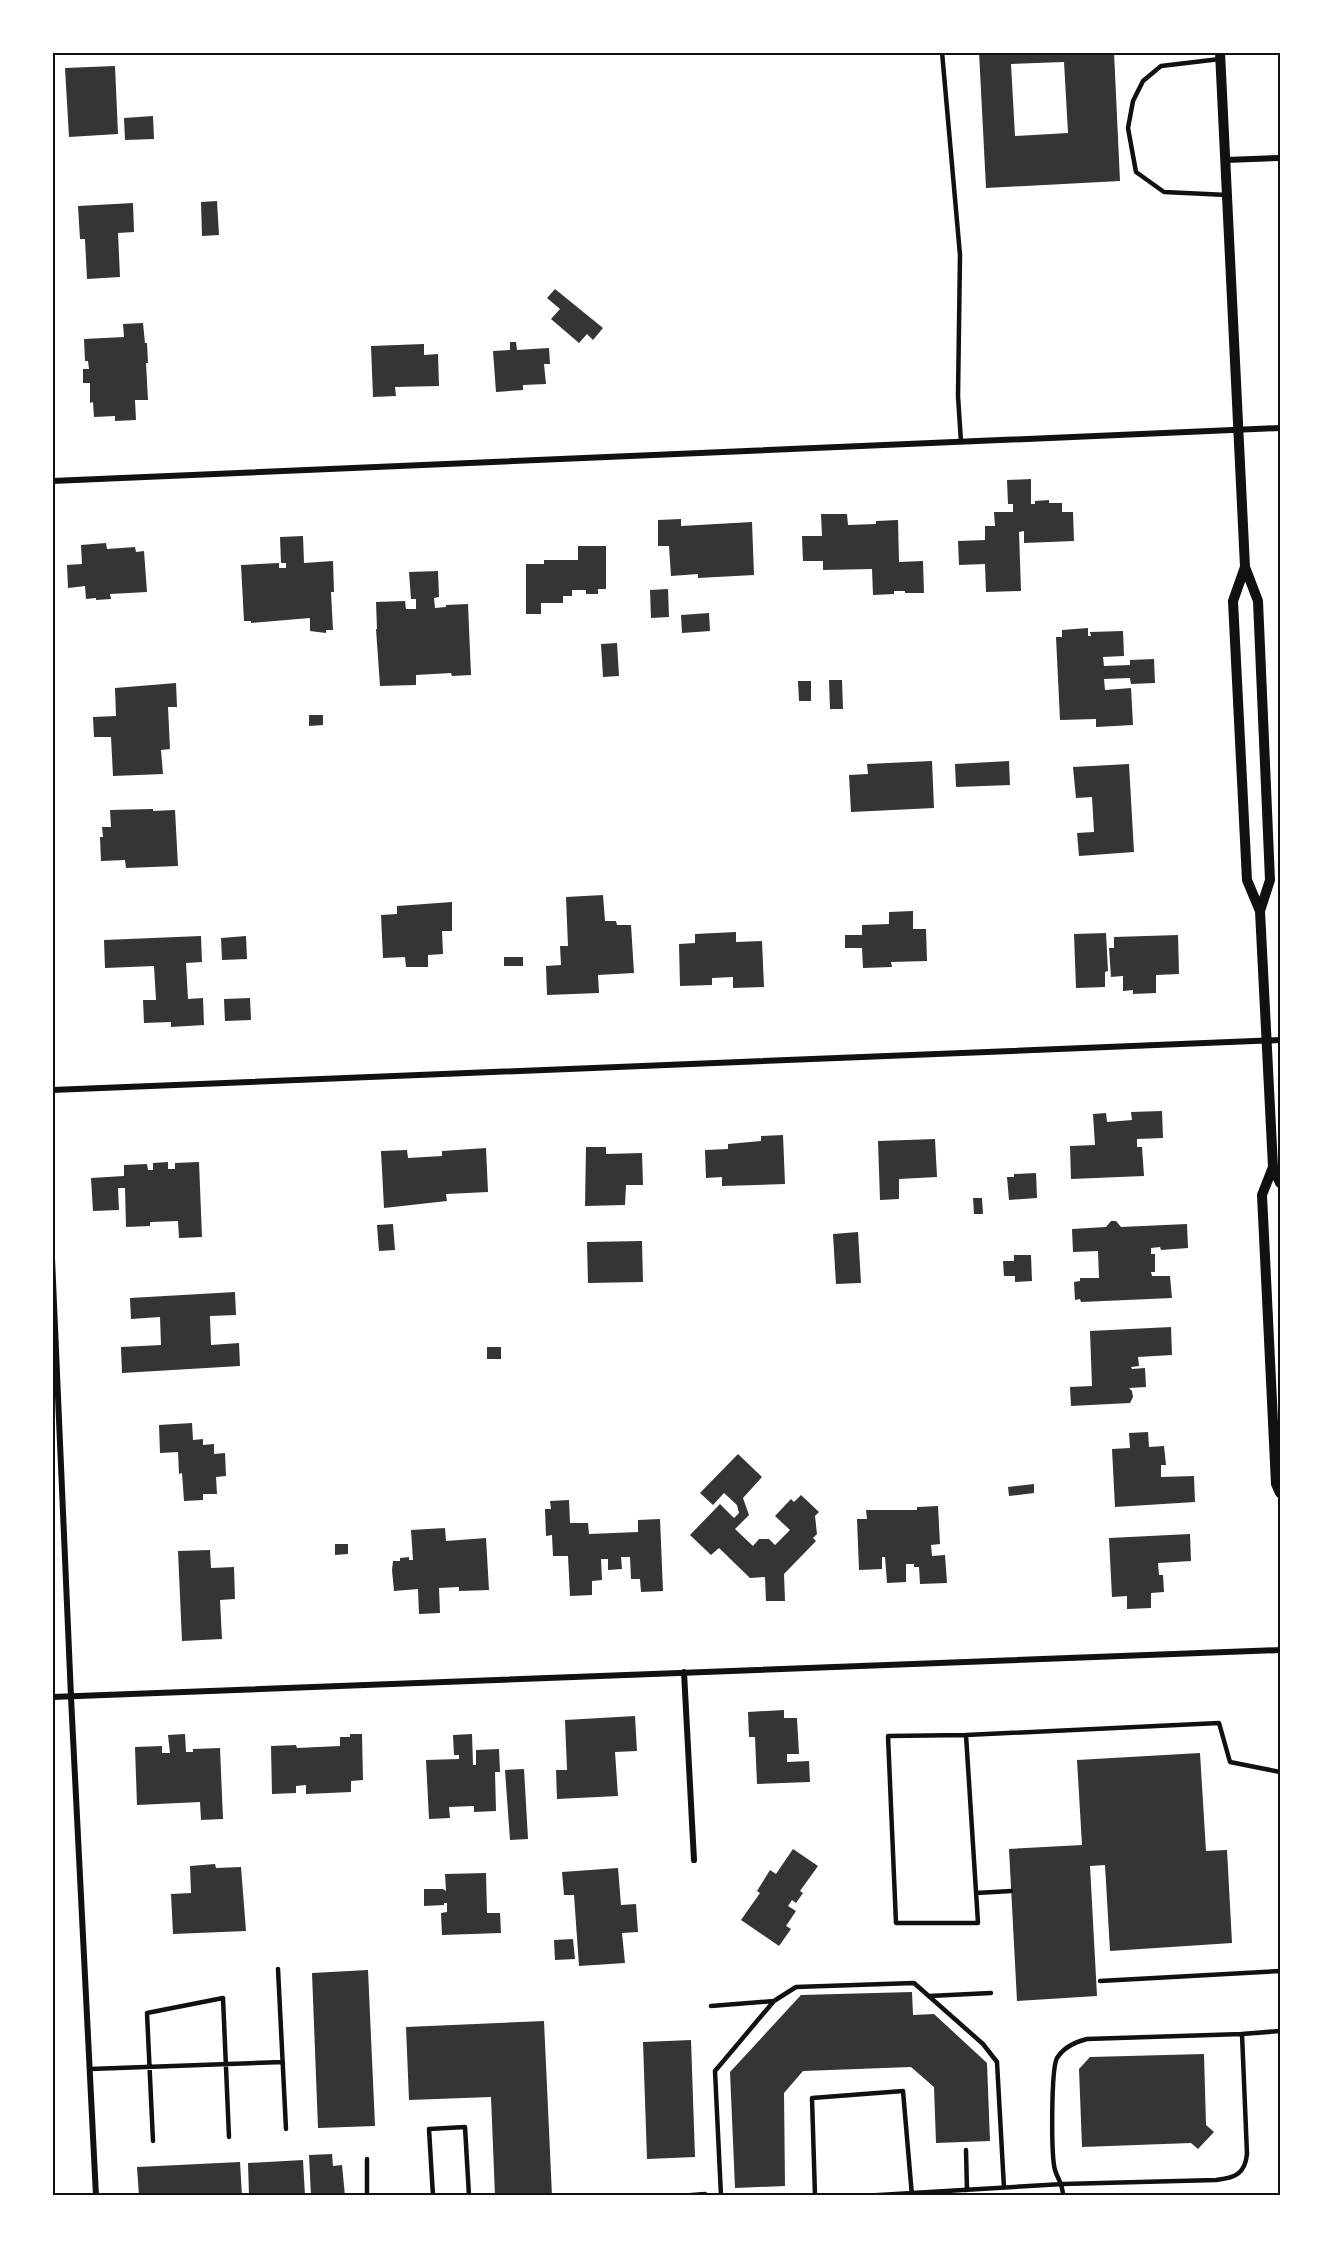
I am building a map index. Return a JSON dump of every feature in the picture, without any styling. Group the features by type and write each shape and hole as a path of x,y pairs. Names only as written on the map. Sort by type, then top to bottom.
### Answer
{"street":[{"path":"1221,56 1245,567 1258,601 1270,880 1260,910 1273,1167 1281,1183"},
{"path":"1226,160 1281,158"},
{"path":"52,481 1281,428"},
{"path":"1245,567 1233,601 1246,880 1260,910"},
{"path":"52,1090 1281,1040"},
{"path":"1273,1167 1262,1195 1276,1484 1281,1493"},
{"path":"52,1258 96,2196"},
{"path":"52,1697 1281,1650"},
{"path":"684,1672 694,1860"}],"lane":[{"path":"942,52 960,255 958,396 961,442"},
{"path":"1221,56 1161,66 1143,81 1133,100 1128,129 1136,172 1164,192 1227,195"},
{"path":"966,1735 978,1923 896,1923 888,1736 966,1735 1219,1723 1230,1762 1281,1772"},
{"path":"976,1893 1011,1891"},
{"path":"278,1969 286,2129"},
{"path":"1100,1981 1281,1971"},
{"path":"721,2196 716,2071 774,2001 796,1987 903,1983 914,1983 983,2044 997,2061 1004,2188"},
{"path":"929,1996 991,1993"},
{"path":"153,2141 147,2013 223,1998 229,2137"},
{"path":"711,2006 774,2001"},
{"path":"1063,2196 1063,2184 1055,2169 1052,2075 1057,2057 1065,2049 1075,2042 1087,2039 1281,2031"},
{"path":"862,2196 1063,2184 1216,2180 1233,2177 1239,2174 1246,2164 1247,2154 1242,2034"},
{"path":"90,2069 283,2062"},
{"path":"815,2196 812,2098 903,2091 912,2193"},
{"path":"433,2196 429,2129 465,2127 469,2196"},
{"path":"966,2150 967,2190"},
{"path":"366,2159 367,2196"},
{"path":"678,2196 705,2194"}],"building":[{"path":"979,52 1114,52 1120,181 986,188","holes":["1064,62 1068,133 1015,136 1011,64"]},
{"path":"115,66 118,134 69,137 65,68"},
{"path":"153,116 154,139 125,140 124,118"},
{"path":"217,201 219,235 202,236 201,202"},
{"path":"133,203 134,232 118,233 120,277 87,279 85,239 80,239 78,206"},
{"path":"555,289 603,328 593,340 587,334 579,343 551,319 560,309 547,298"},
{"path":"143,323 145,343 147,343 148,400 135,400 136,420 115,421 115,416 94,417 93,402 90,403 90,383 83,383 83,369 89,369 88,361 85,361 84,339 124,337 123,324"},
{"path":"510,342 516,342 517,350 549,348 550,364 544,364 546,384 523,385 523,390 496,392 493,351 510,350"},
{"path":"424,344 424,355 438,354 439,386 395,387 396,396 373,397 371,346"},
{"path":"1031,479 1031,504 1035,504 1035,501 1049,500 1049,503 1062,503 1062,512 1073,512 1074,541 1024,543 1024,531 1019,532 1021,591 986,592 985,564 959,565 958,541 985,540 985,526 995,526 994,512 1013,512 1013,504 1008,504 1007,480"},
{"path":"821,514 847,514 848,525 898,520 899,562 923,561 924,593 894,591 894,594 873,595 872,569 823,570 823,561 803,561 802,536 822,536"},
{"path":"681,519 681,526 752,522 754,575 698,578 698,574 671,576 669,546 658,546 658,520"},
{"path":"303,536 304,563 333,561 334,592 331,592 333,630 326,630 326,633 310,631 310,618 251,623 251,621 244,621 241,565 279,563 279,568 286,568 286,563 281,563 280,537"},
{"path":"106,543 107,549 135,547 136,552 144,551 147,592 110,594 111,599 96,600 96,598 86,599 85,586 68,588 67,565 82,564 81,545"},
{"path":"578,546 606,546 606,589 598,589 598,594 586,594 586,590 572,590 572,596 563,596 563,603 541,603 541,614 526,614 526,564 544,564 544,560 578,560"},
{"path":"438,571 439,597 434,598 435,608 468,604 471,675 452,676 451,673 416,675 416,685 380,686 376,602 405,601 406,609 416,609 416,599 411,599 409,572"},
{"path":"668,589 669,617 651,618 650,590"},
{"path":"709,613 710,631 682,633 681,615"},
{"path":"1088,628 1088,636 1091,636 1090,632 1123,631 1124,656 1103,657 1104,666 1130,665 1130,660 1154,659 1155,683 1131,684 1130,678 1104,679 1105,690 1131,688 1133,725 1096,727 1096,719 1060,720 1056,637 1062,637 1062,630"},
{"path":"617,643 619,676 603,677 601,644"},
{"path":"829,680 842,680 843,709 830,709"},
{"path":"798,681 811,681 811,701 799,701"},
{"path":"176,683 177,707 168,707 170,749 161,750 163,774 113,776 111,737 94,737 93,717 116,716 115,688"},
{"path":"309,715 323,715 323,725 309,726"},
{"path":"932,761 934,808 851,812 849,775 868,774 867,764"},
{"path":"1009,761 1010,785 956,787 955,764"},
{"path":"1129,764 1134,852 1079,856 1077,833 1094,832 1092,797 1076,798 1073,767"},
{"path":"153,809 153,811 175,810 178,866 126,868 125,860 101,861 100,837 103,837 102,827 111,827 110,810"},
{"path":"603,895 605,921 616,921 617,925 631,925 634,973 598,975 599,993 547,995 546,966 561,965 560,946 568,946 566,897"},
{"path":"452,902 452,931 442,931 443,954 428,955 428,967 406,967 405,957 383,958 381,915 397,914 397,906"},
{"path":"913,911 913,929 926,929 927,961 891,962 892,967 863,968 862,948 845,948 845,935 862,935 862,925 889,924 889,912"},
{"path":"736,932 736,942 762,941 764,987 733,988 733,977 712,978 712,985 680,986 679,944 695,943 695,934"},
{"path":"1106,933 1108,971 1105,972 1105,987 1076,988 1074,934"},
{"path":"1178,935 1179,974 1156,975 1156,993 1133,994 1133,990 1123,991 1123,976 1111,977 1109,948 1114,948 1114,937"},
{"path":"201,936 202,962 186,963 188,999 203,998 204,1025 171,1027 171,1022 144,1023 143,1000 156,1000 154,966 105,968 104,940"},
{"path":"246,936 247,959 222,960 221,938"},
{"path":"504,957 523,957 523,966 504,966"},
{"path":"250,998 251,1020 225,1021 224,999"},
{"path":"1162,1111 1163,1138 1137,1139 1137,1147 1142,1147 1144,1176 1071,1179 1070,1146 1095,1145 1093,1114 1106,1113 1107,1122 1132,1120 1131,1112"},
{"path":"783,1135 785,1184 722,1186 722,1177 706,1178 705,1150 728,1149 728,1144 761,1141 761,1136"},
{"path":"935,1139 937,1177 899,1179 899,1199 880,1200 878,1141"},
{"path":"586,1147 606,1147 606,1154 642,1153 643,1185 626,1185 625,1205 585,1206"},
{"path":"486,1148 488,1192 446,1194 447,1201 384,1208 381,1151 407,1150 408,1158 442,1156 442,1151"},
{"path":"168,1162 168,1169 175,1169 175,1163 199,1162 202,1237 179,1238 178,1221 150,1222 150,1226 126,1227 125,1188 118,1188 119,1210 93,1211 91,1178 124,1176 124,1165 147,1164 148,1170 153,1170 153,1163"},
{"path":"1036,1173 1037,1198 1009,1200 1007,1177 1014,1177 1014,1174"},
{"path":"973,1198 982,1198 983,1214 974,1214"},
{"path":"1111,1221 1116,1221 1121,1227 1187,1224 1188,1248 1161,1250 1160,1247 1151,1248 1151,1254 1155,1254 1155,1272 1151,1272 1152,1276 1170,1276 1172,1298 1081,1302 1080,1299 1075,1300 1074,1282 1080,1281 1080,1278 1099,1278 1098,1251 1073,1252 1072,1229 1106,1227"},
{"path":"393,1224 395,1250 379,1251 377,1225"},
{"path":"858,1232 861,1283 836,1284 833,1234"},
{"path":"642,1241 643,1282 588,1283 587,1242"},
{"path":"1014,1255 1031,1255 1032,1281 1015,1282 1015,1276 1004,1276 1003,1261 1014,1261"},
{"path":"235,1292 236,1315 210,1316 211,1345 239,1343 240,1366 122,1373 121,1347 161,1345 160,1317 131,1319 130,1298"},
{"path":"1171,1327 1172,1355 1138,1357 1139,1366 1131,1367 1132,1369 1145,1368 1146,1387 1129,1388 1133,1397 1130,1403 1071,1406 1070,1387 1092,1386 1090,1331"},
{"path":"487,1347 501,1347 501,1359 487,1359"},
{"path":"192,1423 193,1440 203,1439 203,1445 214,1444 214,1454 225,1453 226,1476 216,1477 217,1494 203,1494 203,1500 184,1501 178,1452 160,1453 159,1425"},
{"path":"1148,1432 1149,1447 1164,1446 1166,1465 1161,1465 1161,1477 1194,1476 1195,1502 1115,1507 1112,1449 1130,1448 1129,1433"},
{"path":"738,1454 762,1477 743,1498 749,1515 735,1529 753,1546 759,1539 769,1539 775,1545 790,1530 775,1516 791,1499 794,1502 801,1495 819,1512 815,1516 817,1534 813,1538 816,1541 784,1574 785,1601 766,1601 765,1577 750,1578 719,1548 711,1555 690,1535 720,1504 734,1518 739,1513 737,1505 724,1493 713,1505 700,1493"},
{"path":"1034,1484 1034,1493 1009,1496 1008,1487"},
{"path":"569,1500 570,1523 588,1523 589,1534 638,1532 638,1520 660,1519 663,1591 641,1592 640,1579 631,1579 630,1557 621,1557 622,1569 608,1570 608,1559 601,1559 602,1580 592,1581 592,1595 570,1596 568,1556 553,1556 552,1535 546,1536 545,1509 551,1509 550,1501"},
{"path":"938,1506 940,1544 931,1545 932,1556 945,1555 947,1583 920,1584 919,1567 906,1564 906,1582 887,1583 885,1557 882,1557 882,1569 859,1570 857,1519 867,1519 866,1510 917,1510 917,1507"},
{"path":"445,1528 446,1541 486,1538 489,1590 459,1591 459,1587 439,1588 440,1613 419,1614 418,1589 394,1591 393,1561 409,1557 409,1560 413,1560 411,1530"},
{"path":"1190,1534 1191,1561 1158,1563 1159,1575 1163,1575 1164,1592 1151,1593 1151,1608 1127,1609 1127,1596 1112,1597 1109,1538"},
{"path":"335,1544 348,1544 348,1554 335,1555"},
{"path":"210,1550 211,1568 234,1567 235,1599 220,1600 222,1639 182,1641 178,1551"},
{"path":"784,1710 784,1718 797,1718 799,1754 787,1754 787,1762 809,1761 810,1782 757,1784 755,1737 749,1737 748,1712"},
{"path":"635,1716 637,1751 615,1752 618,1796 557,1799 556,1770 567,1770 565,1720"},
{"path":"185,1734 186,1752 193,1752 193,1749 220,1748 223,1819 201,1820 200,1802 137,1805 135,1747 162,1746 162,1753 170,1753 168,1735"},
{"path":"350,1734 362,1734 363,1780 351,1781 351,1792 306,1794 306,1785 296,1786 296,1793 272,1794 271,1746 296,1745 297,1748 340,1746 340,1737 350,1737"},
{"path":"472,1734 473,1765 476,1765 476,1750 499,1749 500,1772 495,1772 496,1811 474,1812 474,1806 449,1807 450,1818 429,1819 426,1760 459,1759 459,1755 454,1755 453,1735"},
{"path":"1200,1753 1206,1851 1227,1850 1232,1943 1110,1951 1105,1865 1090,1866 1097,1996 1017,2001 1009,1849 1082,1845 1077,1760"},
{"path":"524,1769 528,1839 510,1840 505,1770"},
{"path":"793,1849 818,1866 800,1891 803,1893 796,1903 792,1900 788,1906 796,1911 786,1926 791,1929 779,1946 741,1920 760,1893 757,1891 770,1870 776,1874"},
{"path":"215,1864 216,1868 241,1867 246,1931 173,1934 171,1894 191,1893 190,1866"},
{"path":"618,1868 621,1905 636,1904 638,1932 622,1933 625,1963 579,1966 574,1895 564,1895 562,1872"},
{"path":"486,1873 487,1913 500,1913 501,1933 442,1935 441,1913 447,1912 447,1903 424,1906 424,1889 446,1891 445,1874"},
{"path":"573,1939 575,1959 555,1960 554,1940"},
{"path":"368,1970 375,2126 318,2128 312,1973"},
{"path":"912,1992 913,2015 934,2014 987,2063 990,2141 936,2143 934,2087 911,2067 803,2071 784,2093 785,2186 735,2188 730,2072 801,1995"},
{"path":"544,2021 552,2196 495,2196 491,2097 409,2100 406,2027"},
{"path":"691,2040 695,2157 647,2159 643,2042"},
{"path":"1204,2054 1206,2125 1214,2132 1198,2149 1191,2143 1082,2147 1079,2069 1090,2057"},
{"path":"332,2154 333,2166 342,2165 345,2196 311,2196 309,2155"},
{"path":"303,2160 305,2196 249,2196 248,2163"},
{"path":"240,2162 242,2196 139,2196 137,2167"}]}
